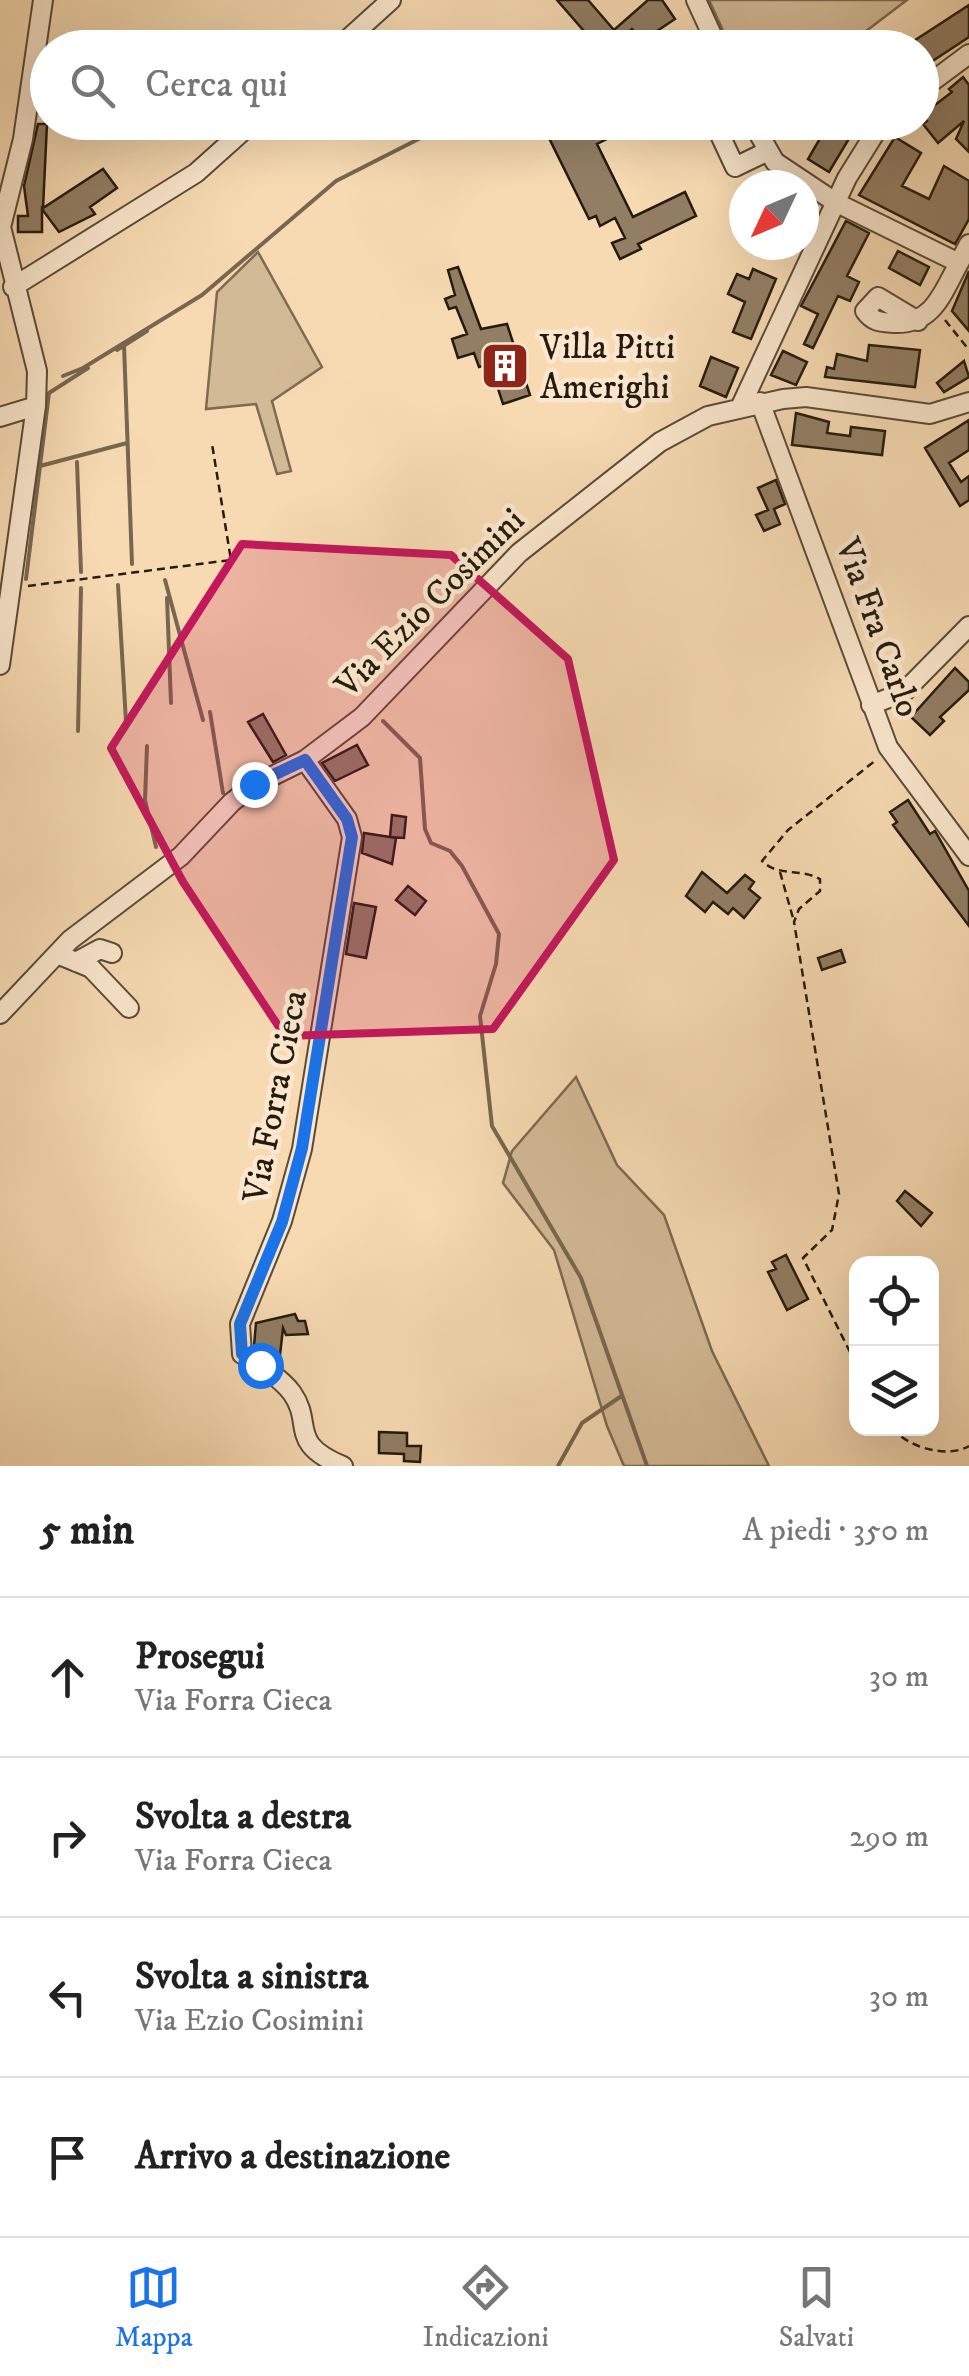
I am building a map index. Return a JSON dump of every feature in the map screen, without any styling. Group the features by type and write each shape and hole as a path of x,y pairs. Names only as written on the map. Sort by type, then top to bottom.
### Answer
{"street":[{"path":"38,30 42,0"},
{"path":"358,30 391,0"},
{"path":"696,0 708,30"},
{"path":"939,77 969,54"},
{"path":"0,664 36,406 37,372 1,227 23,140 30,88"},
{"path":"13,287 196,173 233,140"},
{"path":"723,140 736,167 766,152"},
{"path":"760,140 766,152 835,202 959,263"},
{"path":"740,408 835,202 871,140"},
{"path":"918,320 935,308 969,244"},
{"name":"Via Ezio Cosimini","path":"3,1007 57,954 181,856 254,784 305,760 390,692 464,608 546,530 660,442 708,416 760,402 806,397 930,414 969,402"},
{"name":"Via Fra Carlo","path":"760,402 838,602 888,747 969,856"},
{"path":"0,417 36,406"},
{"path":"871,705 904,692 969,626"},
{"name":"Via Forra Cieca","path":"305,760 347,819 352,837 302,1148 282,1222 240,1324 242,1354 293,1394 304,1438 327,1460 343,1466"},
{"path":"76,962 100,950 112,953"},
{"path":"57,954 92,968 129,1008"}],"path":[{"path":"935,308 969,350"},
{"path":"12,588 231,560 212,444"},
{"path":"794,922 798,909 820,890 820,879 802,869 780,871 762,861 770,847 861,776 888,747"},
{"path":"780,871 794,922 839,1194 832,1230 803,1258 849,1350"},
{"path":"898,1436 902,1442 923,1447 960,1451 969,1446"}],"highlighted area":[{"path":"242,544 451,555 568,659 614,860 493,1029 285,1036 183,882 111,748"}],"shaded area":[{"path":"709,0 907,0 867,30 723,30"},
{"path":"258,252 322,367 272,401 291,471 277,474 256,404 206,409 217,292"},
{"path":"576,1077 617,1165 664,1215 712,1351 769,1466 624,1466 607,1426 554,1250 503,1183 512,1151"}],"building":[{"path":"557,0 588,0 614,30 583,30"},
{"path":"648,0 662,0 675,19 658,30 614,30"},
{"path":"969,5 969,37 939,57 939,30 931,30"},
{"path":"963,77 969,85 969,152 956,139 964,121 938,143 936,140 939,140 939,102 952,92 949,89"},
{"path":"34,140 46,140 43,208 103,169 117,188 90,207 95,214 59,232 42,209 42,232 18,232 18,216 28,216 24,186"},
{"path":"550,140 605,140 597,144 633,217 685,192 696,216 638,244 641,249 620,259 612,243 625,238 615,218 600,226 596,216 589,219"},
{"path":"819,140 848,140 829,172 808,159"},
{"path":"893,140 900,140 921,153 902,186 929,199 944,166 969,181 969,219 955,244 859,195"},
{"path":"846,221 869,233 847,276 859,282 850,301 838,296 813,348 804,344 818,314 801,306"},
{"path":"898,251 929,267 920,285 889,268"},
{"name":"Villa Pitti Amerighi","path":"458,267 481,329 507,324 530,395 503,404 490,364 479,367 474,353 458,358 452,339 467,334 456,307 449,309 445,299 455,295 448,270"},
{"path":"753,269 776,279 751,339 733,332 745,302 728,294 737,274 749,279"},
{"path":"969,271 969,331 952,311"},
{"path":"869,345 920,350 915,387 825,377 827,367 834,369 837,354 867,361"},
{"path":"783,351 807,362 796,385 771,375"},
{"path":"711,357 738,368 726,397 700,386"},
{"path":"964,361 969,377 944,392 937,383"},
{"path":"796,413 829,422 827,433 850,436 851,427 885,431 882,455 792,445"},
{"path":"969,420 969,450 949,463 961,482 969,476 969,500 960,506 925,448"},
{"path":"776,480 785,504 774,509 780,524 764,531 756,515 768,510 758,488"},
{"path":"955,668 969,682 969,690 940,717 944,721 930,735 911,717"},
{"path":"263,714 286,755 273,762 248,722"},
{"path":"357,745 368,765 335,781 322,763"},
{"path":"908,800 930,834 935,831 969,891 969,926 893,825 897,822 890,812"},
{"path":"392,815 406,817 404,838 390,837"},
{"path":"364,833 396,838 392,864 362,853"},
{"path":"702,872 727,893 745,875 754,882 749,889 760,898 744,918 733,908 728,914 713,902 705,912 686,896"},
{"path":"408,886 426,901 415,915 396,900"},
{"path":"354,903 376,907 366,958 346,954"},
{"path":"841,950 845,962 822,970 818,958"},
{"path":"905,1191 932,1213 921,1226 897,1201"},
{"path":"786,1255 808,1299 787,1310 768,1272 776,1269 772,1262"},
{"path":"295,1314 298,1321 305,1321 308,1334 286,1335 283,1328 280,1355 254,1346 256,1323"},
{"path":"379,1432 407,1433 407,1446 421,1446 420,1462 404,1461 404,1454 379,1453"}],"waterway":[{"path":"63,376 83,368 202,295 336,181 417,140"},
{"path":"117,350 147,331"},
{"path":"124,345 132,564"},
{"path":"26,579 49,393 88,368"},
{"path":"40,466 127,443"},
{"path":"77,462 81,572"},
{"path":"165,580 203,720"},
{"path":"118,585 126,722"},
{"path":"78,731 81,588"},
{"path":"167,598 171,703"},
{"path":"210,712 223,793"},
{"path":"383,721 420,758 425,829 431,843 450,851 462,866 499,934 496,964 480,1016 492,1126 581,1278 647,1466"},
{"path":"147,746 145,800 156,847"},
{"path":"558,1466 582,1423 620,1397"}],"place":[{"name":"Villa Pitti Amerighi","path":"505,366"}],"route":[{"path":"254,784 305,760 347,819 352,837 302,1148 282,1222 240,1324 242,1354 260,1365"}]}
